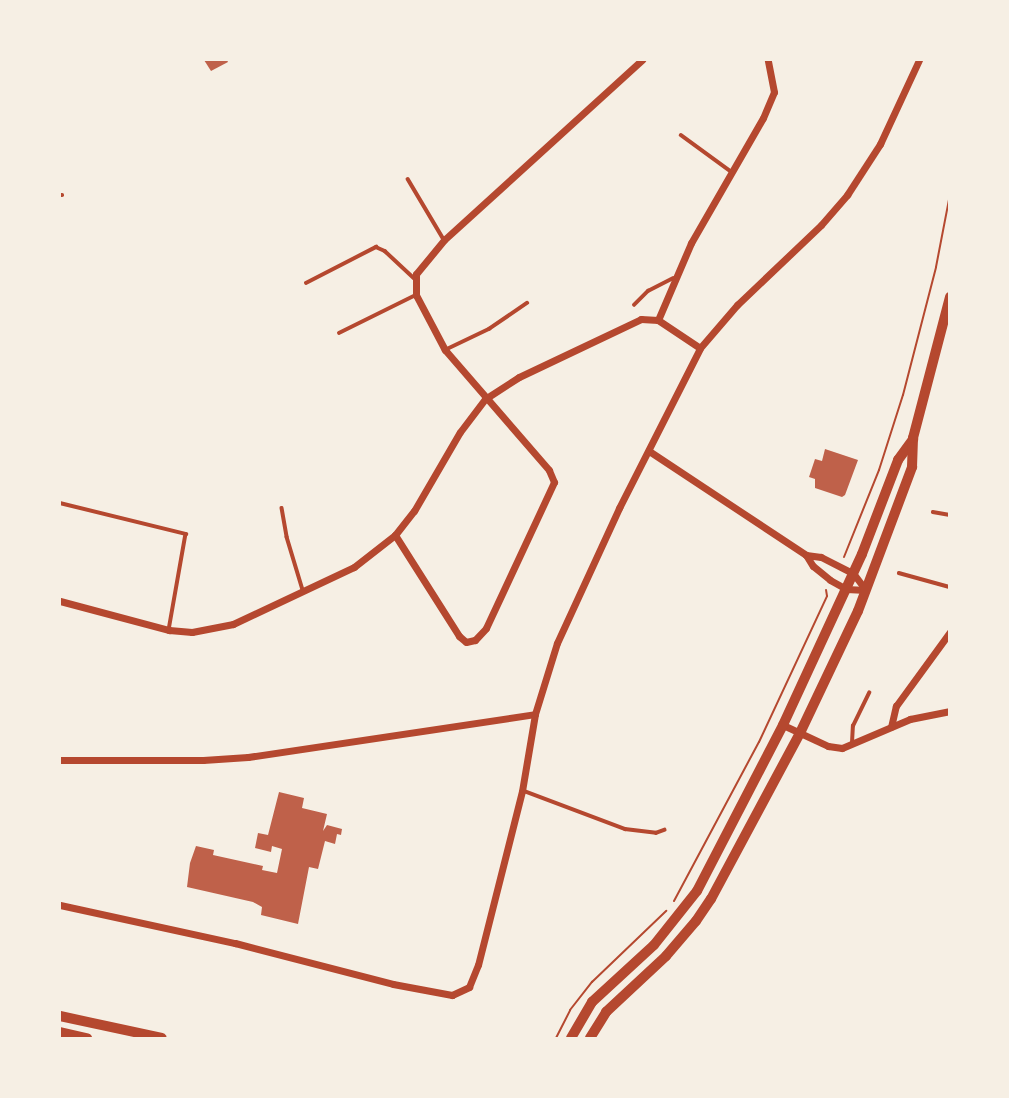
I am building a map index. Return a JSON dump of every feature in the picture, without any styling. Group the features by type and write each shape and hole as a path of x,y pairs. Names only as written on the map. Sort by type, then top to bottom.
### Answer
{"highway":[{"path":"60,1016 162,1038"},
{"path":"60,1032 87,1038"}],"main road":[{"path":"590,1038 606,1012 666,956 696,921 800,733 866,590 912,467 913,438 950,296"},
{"path":"571,1038 592,1002 654,945 697,891 783,725 853,573 898,460 913,438"}],"street":[{"path":"395,535 458,636 466,642 475,640 486,628 554,482 549,470 445,350 416,295 415,279 421,265 444,240 642,60"},
{"path":"658,320 673,278 763,118 774,92 768,60"},
{"path":"60,905 235,943 393,984 452,995 463,991 473,981 522,791 535,715 573,604 699,348 737,305 821,225 847,195 880,144 917,61"},
{"path":"60,601 170,630 211,631 233,624 354,567 395,535 414,512 460,432 485,399 519,377 602,335 642,319 658,320 699,348"},
{"path":"649,451 806,555 821,558 853,573 866,590"},
{"path":"806,555 813,566 846,589 866,590"},
{"path":"891,727 896,706 950,632"},
{"path":"783,725 837,748 853,745 924,714 950,712"},
{"path":"60,760 203,761 248,757 535,715"}],"lane":[{"path":"681,135 732,172"},
{"path":"408,179 444,240"},
{"path":"306,283 376,247 385,251 415,279"},
{"path":"634,305 648,291 673,278"},
{"path":"339,333 416,295"},
{"path":"445,350 489,329 527,303"},
{"path":"60,503 186,534 170,630"},
{"path":"282,508 287,537 304,592"},
{"path":"933,512 950,515"},
{"path":"900,573 950,587"},
{"path":"853,745 853,726 869,693"},
{"path":"522,791 625,829 656,834 664,830"}],"path":[{"path":"844,557 879,470 903,395 936,267 950,194"},
{"path":"556,1038 570,1010 592,982 656,923 673,902 759,742 827,596 825,589"}],"building":[{"path":"204,60 227,60 228,62 211,71"},
{"path":"825,449 858,460 842,497 815,488 815,479 809,477 815,459 822,461"},
{"path":"279,792 304,798 302,808 327,814 323,831 327,825 342,829 341,835 337,834 335,844 325,841 318,869 309,867 298,924 261,915 262,907 253,902 187,887 190,863 196,846 214,850 213,855 263,866 262,870 277,873 282,849 272,846 271,852 255,848 258,833 268,835"}]}
